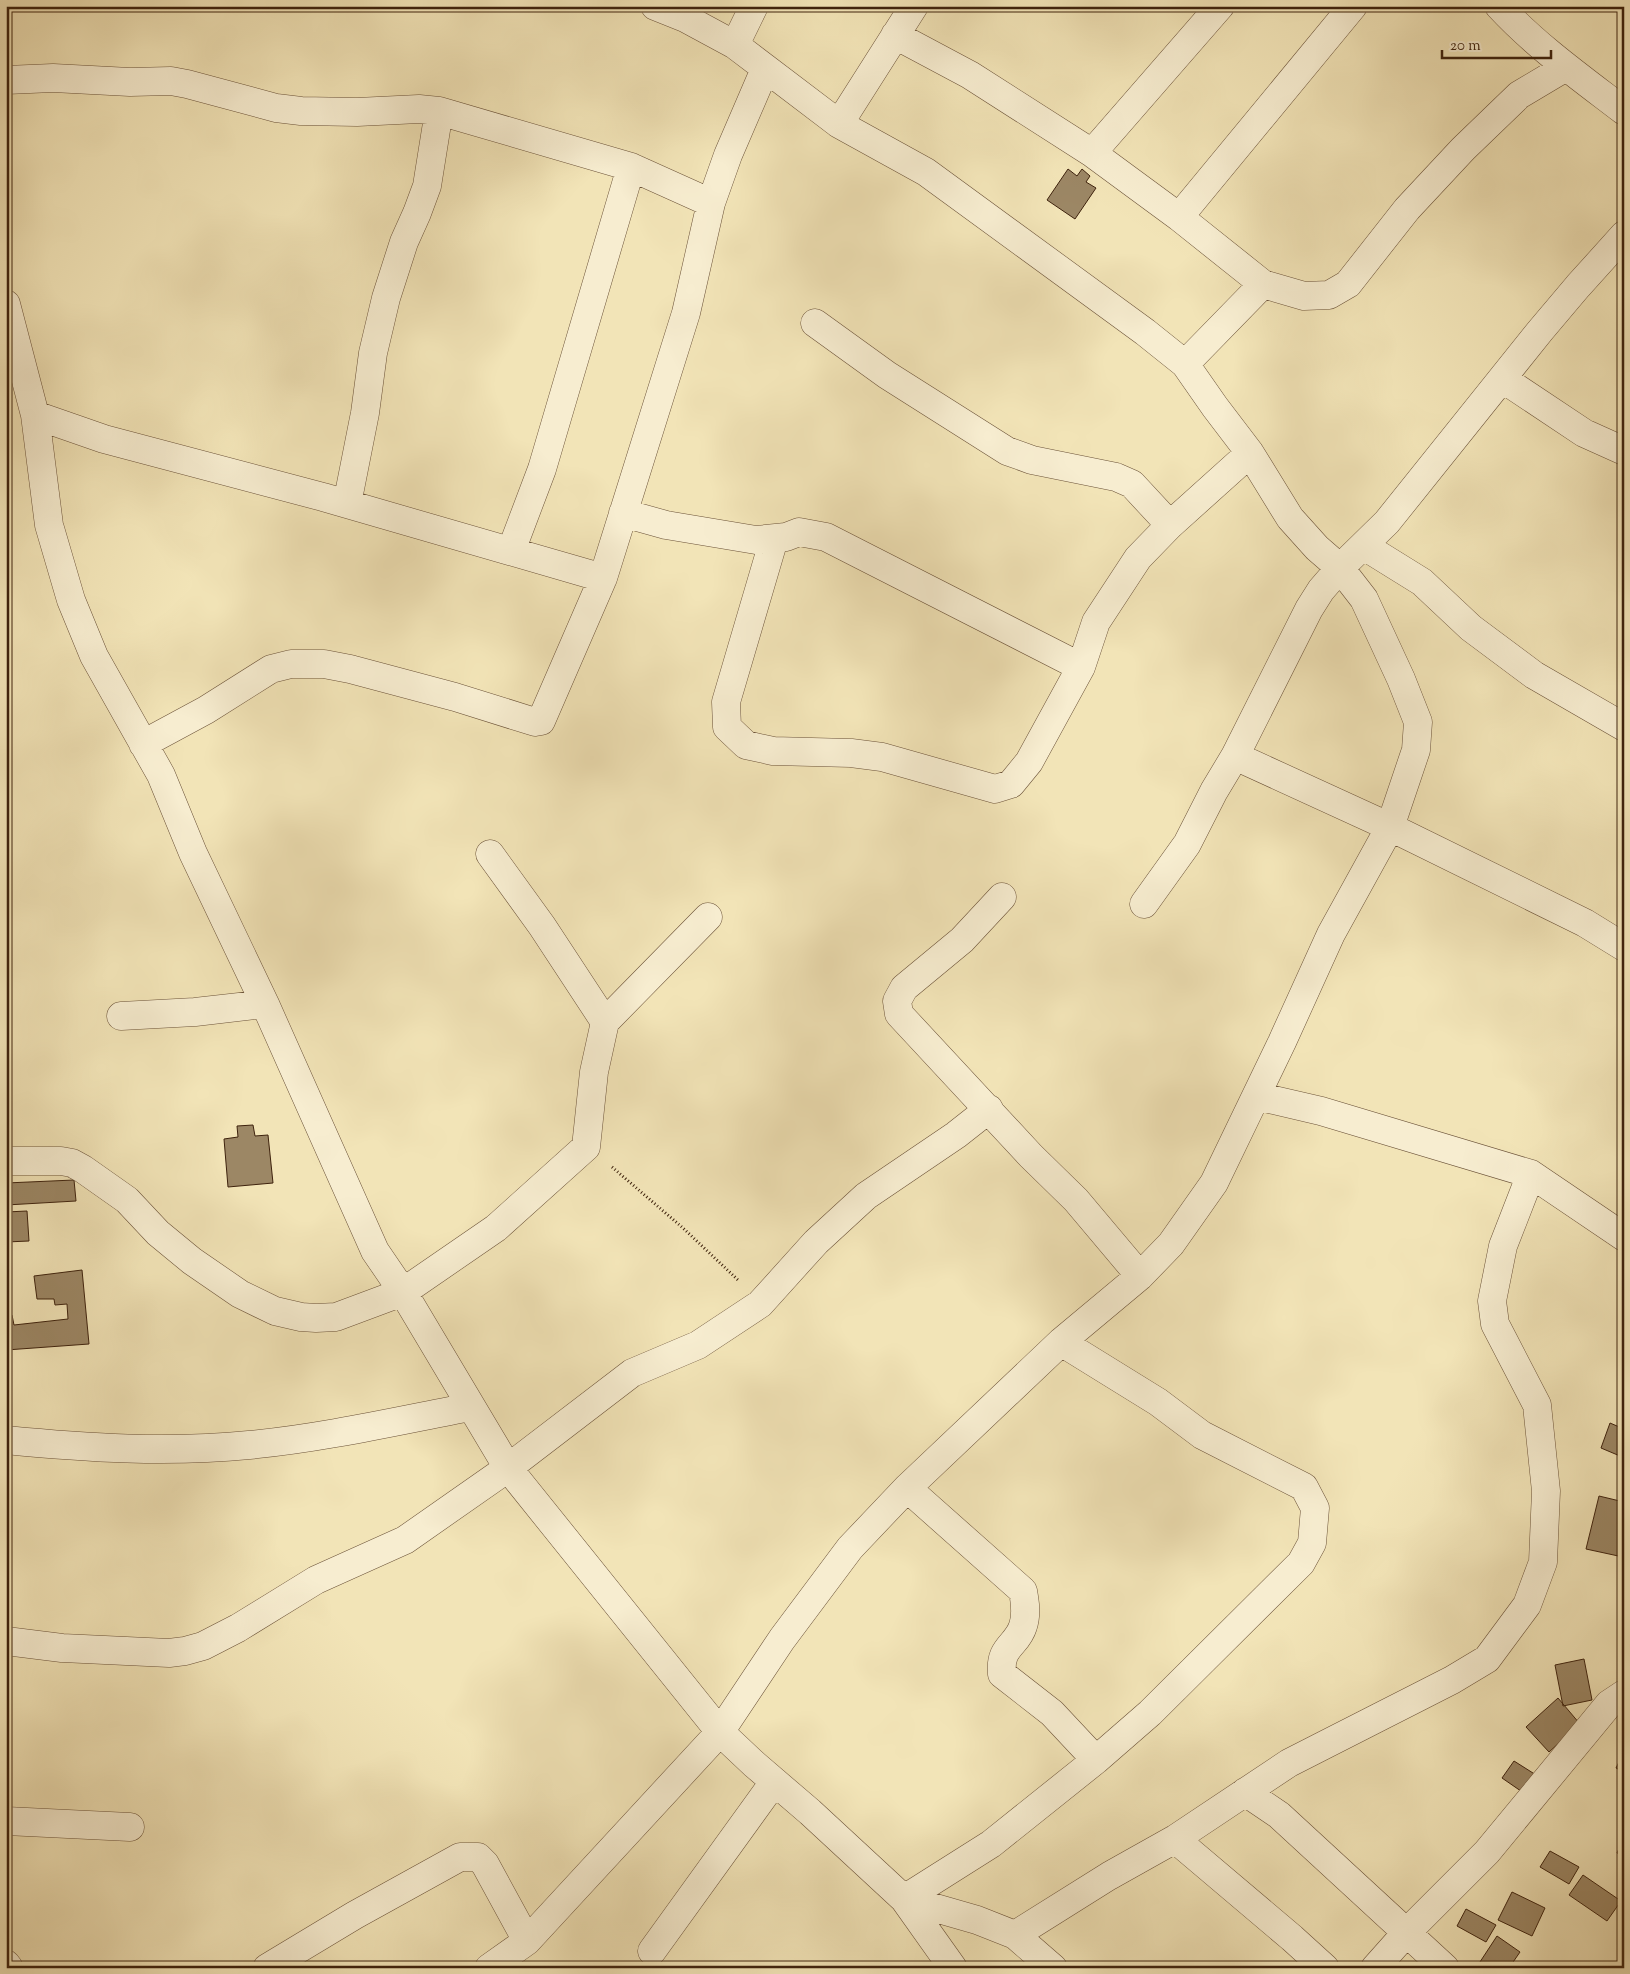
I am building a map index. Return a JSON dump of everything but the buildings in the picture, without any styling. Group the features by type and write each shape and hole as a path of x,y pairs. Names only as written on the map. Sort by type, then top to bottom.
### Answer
{"street":[{"path":"489,1968 527,1940 720,1732 782,1639 850,1548 908,1488 1061,1342 1140,1276 1171,1244 1214,1183 1331,934 1390,827 1416,750 1418,722 1364,600 1340,568 1317,548 1290,518 1250,453 1185,364 1146,332 926,172 839,124 735,46 685,18 655,6"},
{"path":"735,46 754,6"},
{"path":"839,124 914,6"},
{"path":"1092,153 1220,6"},
{"path":"1179,216 1353,6"},
{"path":"1499,6 1513,21 1566,67 1624,111"},
{"path":"895,35 970,74 1092,153 1179,216 1262,284 1304,296 1329,295 1348,284 1407,210 1463,149 1519,95 1566,67"},
{"path":"143,744 206,710 271,669 291,664 324,664 350,669 539,722 550,704 603,578 686,313 711,202 728,155 765,69"},
{"path":"6,80 53,78 130,82 171,81 276,108 301,111 357,112 419,109 439,111 631,167 711,202"},
{"path":"348,504 365,412 373,354 386,298 404,242 427,186 439,111"},
{"path":"511,551 542,469 631,167"},
{"path":"1144,904 1187,844 1214,791 1235,756 1309,609 1321,590 1386,522 1578,286 1624,235"},
{"path":"1185,364 1262,284"},
{"path":"6,304 35,415 49,525 71,600 94,656 161,775 193,852 265,1004 375,1251 403,1292 508,1468 720,1732 810,1812 904,1900 953,1968"},
{"path":"815,323 887,375 1007,451 1032,460 1116,477 1132,484 1170,525"},
{"path":"1503,379 1584,433 1624,451"},
{"path":"35,415 104,439 348,504 603,578"},
{"path":"774,539 726,702 727,728 746,745 773,750 851,753 882,757 995,789 1011,784 1030,762 1081,667 1096,622 1138,558 1170,525 1250,453"},
{"path":"623,513 666,525 756,540 774,539 799,532 826,537 1081,667"},
{"path":"1364,546 1422,582 1471,628 1534,675 1624,727"},
{"path":"1235,756 1390,827 1585,923 1624,947"},
{"path":"490,854 542,926 605,1022"},
{"path":"1002,897 962,940 904,988 897,1001 899,1014 1031,1156 1076,1200 1140,1276"},
{"path":"6,1161 61,1161 72,1163 91,1173 127,1200 158,1233 192,1261 240,1294 275,1311 301,1317 336,1317 403,1292 496,1228 586,1147 594,1072 605,1022 708,916"},
{"path":"121,1016 195,1012 265,1004"},
{"path":"1256,1096 1321,1111 1531,1174 1624,1237"},
{"path":"6,1641 62,1648 170,1653 203,1646 238,1628 316,1580 405,1540 508,1468 632,1373 698,1345 760,1304 816,1242 866,1196 956,1136 989,1110"},
{"path":"1015,1935 1109,1876 1175,1839 1289,1763 1452,1680 1487,1659 1527,1605 1543,1562 1544,1553 1546,1491 1537,1405 1495,1324 1492,1301 1503,1246 1531,1174"},
{"path":"904,1900 991,1844 1096,1760 1150,1713 1301,1563 1312,1543 1315,1508 1304,1487 1202,1435 1158,1402 1061,1342"},
{"path":"6,1440 112,1449 183,1449 250,1445 361,1428 470,1407"},
{"path":"908,1488 1023,1591 1026,1610 1023,1627 1003,1654 1001,1663 1002,1674 1052,1713 1096,1760"},
{"path":"1376,1968 1407,1932 1487,1852 1609,1704 1624,1694"},
{"path":"652,1951 774,1782"},
{"path":"1245,1792 1279,1815 1445,1968"},
{"path":"6,1821 130,1828"},
{"path":"1175,1839 1325,1968"},
{"path":"267,1968 355,1915 460,1857 478,1857 485,1864 527,1940"},
{"path":"904,1900 977,1920 1015,1935 1053,1968"},
{"path":"6,1964 9,1968"}],"path":[{"path":"586,1147 627,1178 683,1228 732,1274 760,1304"}]}
